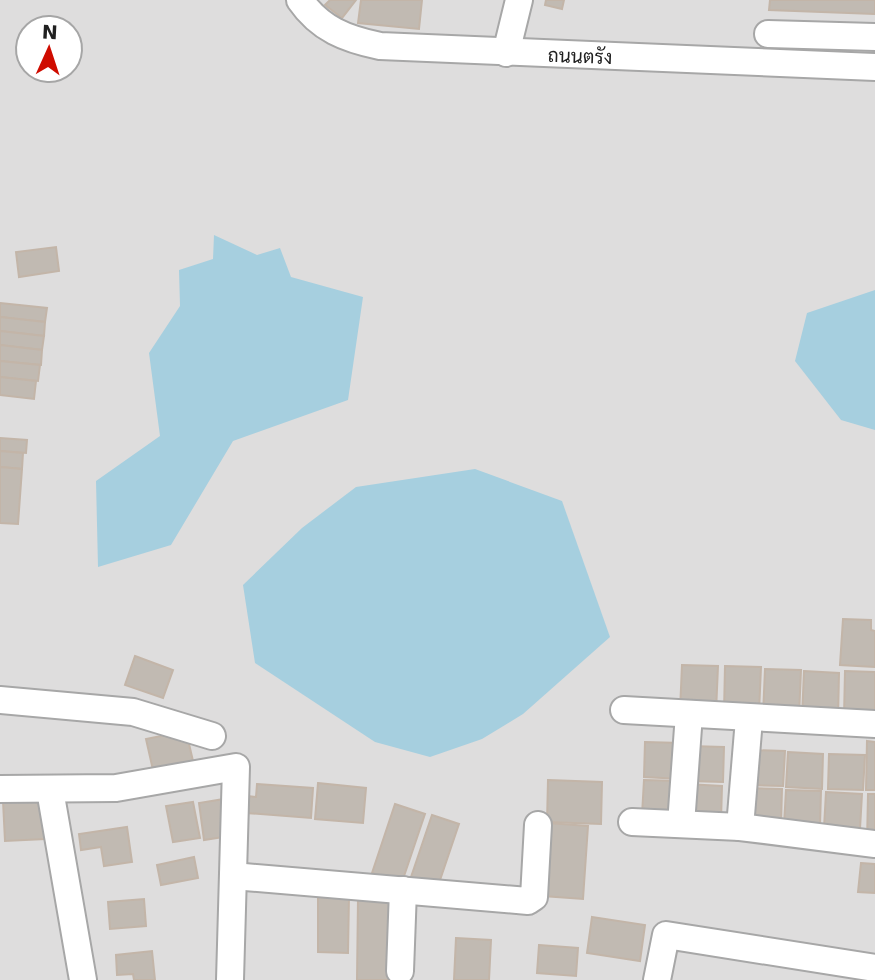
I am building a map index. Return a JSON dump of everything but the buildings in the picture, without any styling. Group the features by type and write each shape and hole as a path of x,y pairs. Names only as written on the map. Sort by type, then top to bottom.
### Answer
{"street":[{"name":"ถนนตรัง","path":"300,0 330,30 351,40 380,46 875,66"},
{"path":"506,53 519,0"},
{"path":"768,34 875,37"},
{"path":"0,700 133,712 212,736"},
{"path":"624,710 875,724"},
{"path":"681,824 689,714"},
{"path":"740,827 749,719"},
{"path":"0,789 116,788 236,767 230,980"},
{"path":"50,790 83,980"},
{"path":"632,822 740,827 875,844"},
{"path":"233,876 528,901 534,897 538,825"},
{"path":"400,971 402,890"},
{"path":"657,980 666,935 875,968"}],"shaded area":[{"path":"0,0 875,0 875,980 0,980"}],"water":[{"path":"214,235 257,255 280,248 291,277 363,297 348,400 233,441 171,545 98,567 96,481 160,436 149,353 180,306 179,270 213,259"},
{"path":"875,290 875,430 841,420 795,361 807,313"},
{"path":"475,469 562,501 610,637 523,714 482,739 430,757 375,742 255,663 243,585 302,528 356,487"}]}
